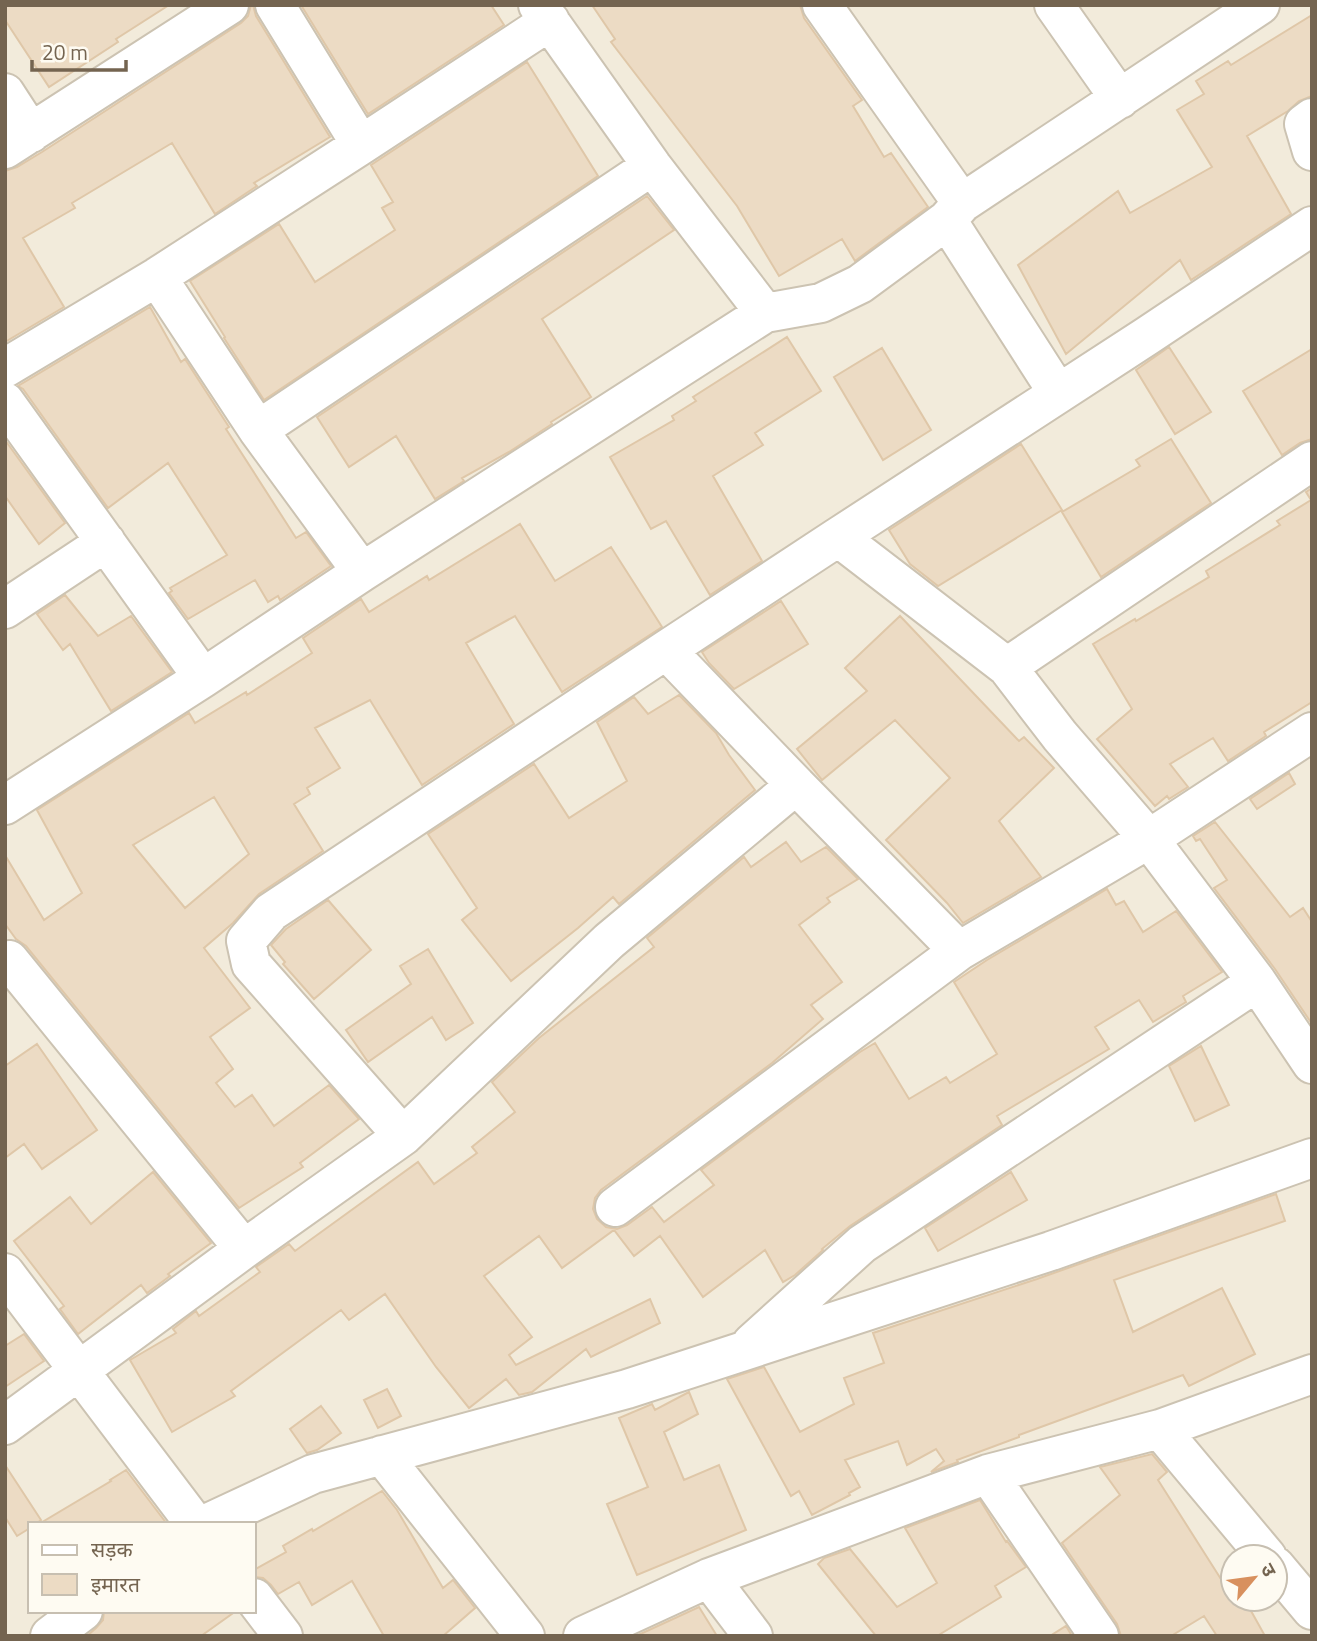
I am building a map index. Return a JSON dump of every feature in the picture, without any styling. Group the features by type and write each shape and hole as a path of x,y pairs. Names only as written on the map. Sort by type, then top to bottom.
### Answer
{"street":[{"path":"5,93 18,141 229,5"},
{"path":"275,5 361,145"},
{"path":"822,5 954,211 1058,393"},
{"path":"1054,5 1120,99"},
{"path":"5,805 765,313 821,303 860,284 954,211 1260,5"},
{"path":"5,368 157,277 361,145 544,13 652,166 765,313"},
{"path":"1312,118 1304,124 1312,151"},
{"path":"258,430 652,166"},
{"path":"402,1136 251,964 246,942 271,912 1312,226"},
{"path":"157,277 258,430 362,572"},
{"path":"5,402 203,678"},
{"path":"1007,667 1312,461"},
{"path":"838,537 1007,667 1060,737 1149,839 1256,982 1312,1064"},
{"path":"5,609 106,542"},
{"path":"666,650 959,951"},
{"path":"615,1207 959,951 1149,839 1312,732"},
{"path":"5,1425 402,1136 609,941 796,785"},
{"path":"9,960 244,1250"},
{"path":"742,1352 862,1244 1256,982"},
{"path":"210,1522 313,1474 627,1389 1051,1251 1312,1158"},
{"path":"5,1273 193,1522"},
{"path":"583,1636 709,1578 988,1474 1160,1429 1312,1374"},
{"path":"1160,1429 1255,1543"},
{"path":"382,1455 525,1636"},
{"path":"988,1474 1099,1636"},
{"path":"709,1578 753,1636"},
{"path":"1289,1583 1312,1610"},
{"path":"256,1601 283,1636"},
{"path":"50,1636 80,1613"},
{"path":"1295,1636 1312,1624"}],"shaded area":[{"path":"5,5 1312,5 1312,1636 5,1636"}],"building":[{"path":"5,5 169,5 49,87 5,20"},
{"path":"251,5 330,137 254,183 257,186 215,214 172,143 72,203 75,208 23,238 64,307 5,342 5,171 42,152 241,23 248,16"},
{"path":"301,5 491,5 504,25 368,114"},
{"path":"592,5 800,5 804,18 862,100 853,106 884,157 891,153 928,207 855,261 842,239 779,276 737,206 611,42 615,39"},
{"path":"1312,15 1312,96 1299,101 1288,111 1247,136 1291,214 1191,280 1180,260 1066,354 1018,265 1118,191 1130,213 1212,167 1177,110 1204,94 1196,81 1228,61 1231,65"},
{"path":"527,62 598,176 264,400 190,281 279,224 315,282 395,230 382,208 393,202 371,165"},
{"path":"647,196 674,230 542,319 591,397 509,452 462,478 464,481 435,499 396,436 349,467 317,417"},
{"path":"150,307 181,362 185,359 296,538 306,532 331,566 280,600 278,596 268,602 255,580 188,619 169,593 172,591 170,588 227,555 168,463 108,508 23,389 18,386"},
{"path":"787,337 821,391 755,433 763,445 713,476 762,561 710,595 666,521 651,529 610,457 674,420 672,416 696,401 693,397"},
{"path":"1169,347 1211,412 1175,434 1136,370"},
{"path":"882,348 931,430 883,460 834,377"},
{"path":"1312,349 1312,439 1300,443 1282,455 1243,391"},
{"path":"1171,439 1211,503 1101,577 1062,512 1140,466 1136,460"},
{"path":"5,440 65,523 39,544 5,496"},
{"path":"1021,444 1062,510 938,586 910,564 889,530"},
{"path":"1312,488 1312,702 1264,732 1266,736 1228,761 1213,738 1170,764 1188,787 1169,799 1167,796 1155,806 1097,739 1132,709 1093,644 1209,577 1206,571 1280,525 1277,521 1311,500 1306,492"},
{"path":"520,524 555,581 611,547 662,627 562,692 515,616 466,643 514,724 422,785 370,700 315,728 340,768 307,788 310,794 294,804 323,851 259,894 233,923 204,948 250,1008 210,1037 233,1069 216,1083 235,1107 252,1095 274,1126 329,1085 359,1119 300,1163 303,1167 239,1208 26,946 16,939 5,924 5,855 44,920 82,893 37,810 189,713 195,723 246,692 247,695 312,653 303,638 361,599 369,612 427,576 429,580","holes":["214,797 249,854 185,908 133,845"]},
{"path":"65,595 98,636 131,616 172,672 111,711 70,644 63,650 37,614"},
{"path":"781,601 808,644 734,689 702,652"},
{"path":"900,616 1019,741 1024,737 1054,768 999,821 1041,877 963,923 886,840 950,778 895,720 822,780 797,749 867,691 845,668"},
{"path":"679,695 716,733 755,790 619,904 613,897 511,981 462,920 477,908 428,834 534,764 569,818 627,781 597,722 634,697 648,714"},
{"path":"1289,773 1295,784 1257,809 1250,799"},
{"path":"1215,822 1290,917 1303,908 1312,922 1312,1024 1275,969 1214,888 1227,880 1200,839 1196,841 1193,836"},
{"path":"786,842 801,862 826,847 858,879 827,898 830,902 799,925 842,982 811,1005 823,1019 772,1063 601,1190 595,1198 593,1209 597,1219 606,1227 617,1229 627,1225 652,1207 664,1222 714,1185 701,1170 875,1043 909,1099 946,1077 950,1083 997,1054 954,982 1107,889 1116,905 1124,901 1143,932 1176,911 1222,972 1183,996 1186,1002 1153,1022 1139,1000 1095,1027 1109,1049 997,1116 1002,1125 850,1226 795,1275 783,1282 765,1250 703,1297 660,1236 634,1256 614,1230 562,1268 539,1236 484,1276 532,1337 509,1355 516,1365 650,1299 660,1323 591,1357 586,1349 532,1392 519,1395 506,1379 469,1408 436,1367 385,1294 349,1320 341,1310 231,1391 235,1396 172,1432 130,1360 176,1333 173,1329 196,1311 199,1316 260,1272 256,1267 289,1244 295,1251 418,1162 434,1184 477,1153 472,1147 515,1112 492,1082 539,1038 654,947 647,938 744,857 751,867"},
{"path":"328,900 371,950 314,999 283,964 285,962 271,945 286,929"},
{"path":"428,949 473,1023 446,1040 432,1017 368,1062 346,1030 411,984 400,966"},
{"path":"37,1044 97,1130 42,1169 24,1144 5,1158 5,1066"},
{"path":"1201,1046 1229,1105 1195,1121 1169,1066"},
{"path":"153,1172 211,1243 147,1293 141,1285 78,1334 60,1309 64,1306 14,1241 70,1197 91,1224"},
{"path":"1011,1172 1027,1200 938,1251 925,1228"},
{"path":"1276,1194 1285,1221 1114,1280 1133,1332 1222,1288 1255,1354 1189,1386 1183,1375 1019,1435 931,1472 944,1461 936,1449 907,1465 898,1441 845,1460 860,1487 812,1515 799,1491 791,1496 727,1379 764,1367 800,1432 854,1404 844,1378 884,1363 873,1333 1037,1279"},
{"path":"24,1334 44,1361 5,1387 5,1346"},
{"path":"387,1389 401,1416 378,1428 364,1400"},
{"path":"689,1392 698,1414 664,1432 684,1480 719,1465 746,1530 637,1575 607,1504 648,1487 619,1418 652,1404 655,1410"},
{"path":"321,1406 341,1433 317,1450 307,1453 290,1429"},
{"path":"1152,1454 1167,1472 1158,1480 1219,1576 1219,1613 1252,1613 1265,1636 1217,1636 1204,1616 1171,1636 1121,1636 1117,1624 1062,1543 1120,1495 1100,1467"},
{"path":"5,1465 41,1520 28,1522 28,1529 17,1536 5,1517"},
{"path":"126,1470 165,1522 42,1522 111,1481"},
{"path":"382,1491 397,1510 443,1588 453,1580 475,1608 443,1636 384,1636 352,1581 312,1605 299,1582 278,1594 263,1578 256,1577 256,1569 286,1552 283,1546 312,1529 313,1531"},
{"path":"980,1500 1006,1542 1026,1567 995,1586 1001,1597 937,1636 876,1636 818,1564 824,1558 850,1549 897,1607 937,1583 905,1528"},
{"path":"699,1607 717,1636 636,1636"},
{"path":"104,1613 233,1613 201,1636 87,1636 103,1620"},
{"path":"1066,1626 1072,1636 1050,1636"}]}
